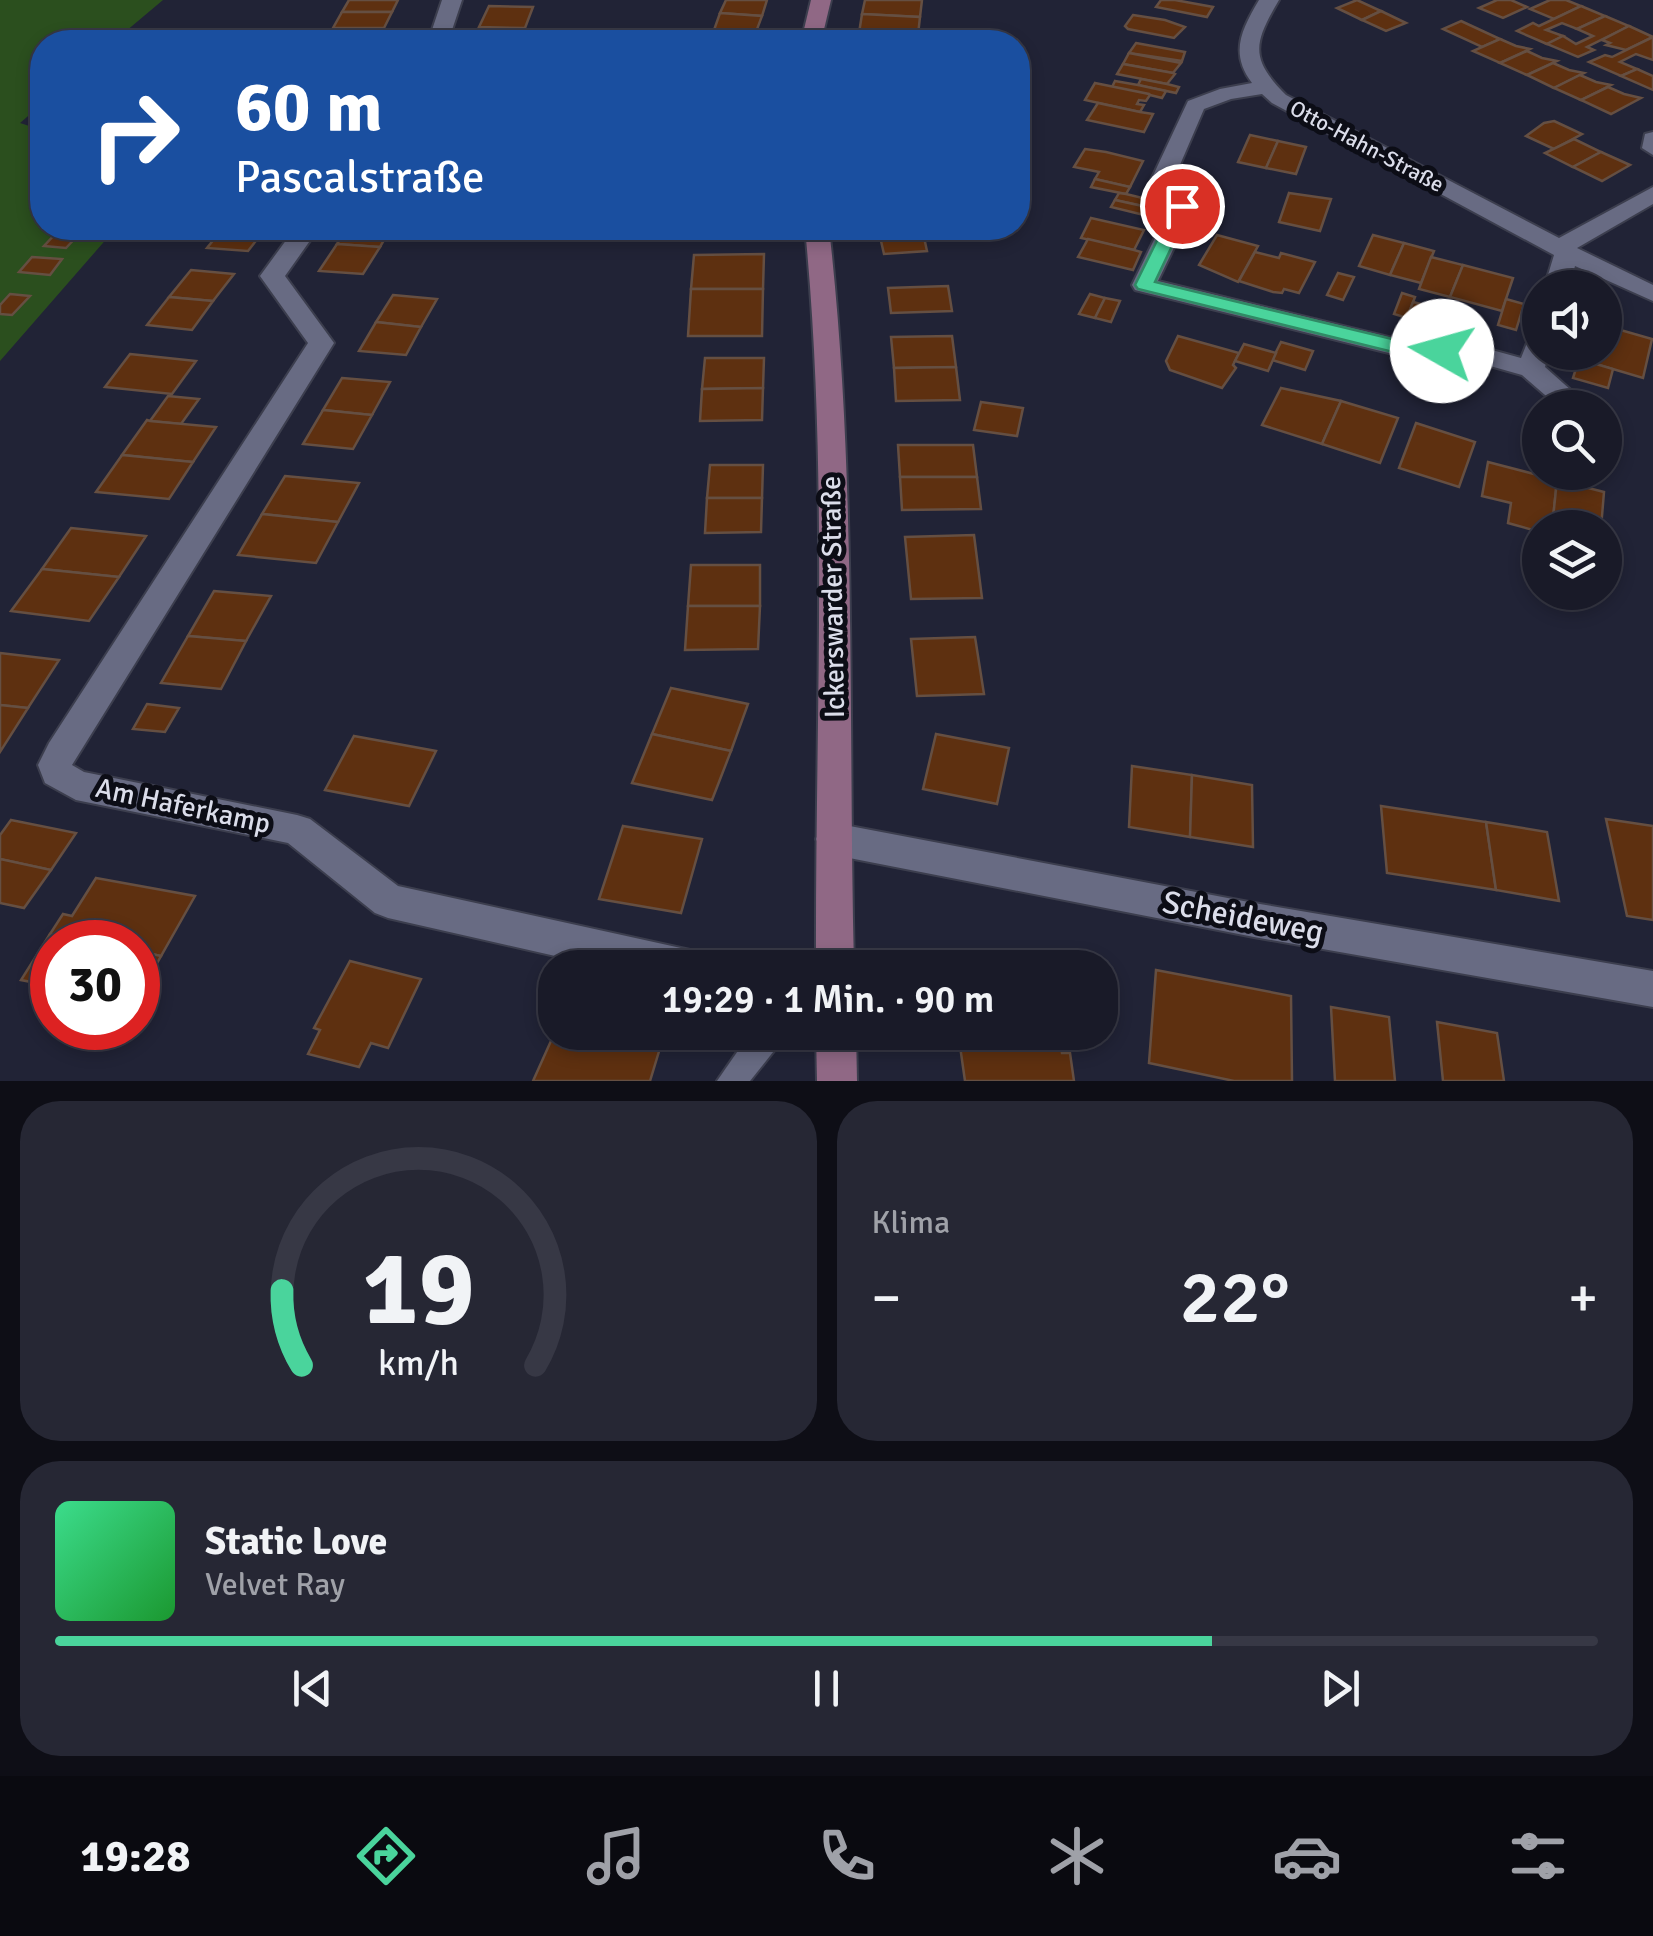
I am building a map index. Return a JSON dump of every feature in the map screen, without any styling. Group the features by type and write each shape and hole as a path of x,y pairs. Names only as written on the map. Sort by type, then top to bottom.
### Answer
{"main road":[{"path":"814,30 821,0"},
{"name":"Ickerswarder Straße","path":"818,240 837,652 835,950"},
{"path":"836,1050 837,1081"}],"street":[{"path":"442,30 452,0"},
{"name":"Otto-Hahn-Straße","path":"1269,0 1247,36 1245,47 1256,76 1279,100 1653,294"},
{"path":"1265,87 1228,93 1195,105 1162,182 1182,206 1144,285 1413,350 1470,352 1522,368"},
{"path":"1653,139 1653,148"},
{"path":"1559,270 1563,250 1653,194"},
{"name":"Am Haferkamp","path":"298,240 272,276 321,343 62,753 55,766 57,773 76,785 298,830 388,901 609,950"},
{"path":"1530,370 1555,390"},
{"name":"Scheideweg","path":"834,839 1254,920 1653,990"}],"lane":[{"path":"732,1081 754,1050"}],"green space":[{"path":"0,0 163,0 127,30 30,30 30,114 20,123 30,126 30,240 106,240 0,361"}],"building":[{"path":"349,0 398,0 392,12 342,12"},
{"path":"726,0 767,0 762,16 720,13"},
{"path":"865,0 922,0 920,17 862,14"},
{"path":"1161,0 1213,7 1207,17 1156,7"},
{"path":"1357,0 1381,11 1362,20 1337,8"},
{"path":"1497,0 1511,0 1527,7 1503,18 1479,8"},
{"path":"1550,0 1566,0 1581,6 1554,19 1530,9"},
{"path":"489,6 533,7 525,28 479,27"},
{"path":"1581,6 1605,16 1577,29 1562,23 1546,30 1563,36 1547,44 1517,31 1533,23 1539,26"},
{"path":"1381,11 1406,23 1386,31 1362,20"},
{"path":"342,12 392,12 384,28 333,28"},
{"path":"720,13 762,16 757,30 714,30"},
{"path":"862,14 920,17 919,30 859,30"},
{"path":"1133,15 1185,27 1174,38 1128,29 1125,26"},
{"path":"1605,16 1629,26 1587,47 1594,50 1578,57 1547,44 1563,36 1576,44 1593,36 1577,29"},
{"path":"1461,21 1500,39 1482,47 1443,29"},
{"path":"1629,26 1653,37 1626,50 1606,45 1610,43 1602,40"},
{"path":"1653,37 1653,60 1636,54 1620,62 1637,69 1621,76 1589,62 1605,55 1612,57"},
{"path":"1500,39 1530,49 1500,63 1473,51"},
{"path":"1136,43 1185,52 1182,61 1129,53"},
{"path":"1527,51 1557,61 1527,75 1500,63"},
{"path":"1129,53 1181,63 1173,73 1123,64"},
{"path":"1553,63 1584,73 1554,88 1527,75"},
{"path":"1123,64 1175,74 1167,84 1117,74"},
{"path":"1637,69 1653,76 1653,90 1621,76"},
{"path":"1580,75 1611,85 1581,100 1554,88"},
{"path":"1141,79 1179,87 1176,93 1138,85"},
{"path":"1115,81 1166,91 1162,98 1112,87"},
{"path":"1095,83 1150,95 1146,101 1139,100 1137,104 1144,105 1140,112 1085,100"},
{"path":"1608,87 1641,98 1611,114 1581,100"},
{"path":"1098,103 1153,114 1144,132 1087,120"},
{"path":"1554,121 1582,134 1554,149 1526,136 1544,123"},
{"path":"1250,135 1278,141 1266,168 1238,162"},
{"path":"1574,139 1601,152 1573,167 1545,153"},
{"path":"1278,141 1306,147 1296,174 1266,168"},
{"path":"1085,149 1143,161 1130,187 1095,179 1099,172 1074,167"},
{"path":"1601,152 1630,165 1602,181 1573,167"},
{"path":"1095,179 1130,187 1126,194 1091,187"},
{"path":"1119,193 1151,200 1147,207 1115,200"},
{"path":"1289,193 1331,199 1320,231 1279,222"},
{"path":"1115,200 1147,207 1144,215 1111,207"},
{"path":"1091,218 1144,230 1134,250 1081,238"},
{"path":"1217,235 1258,246 1238,282 1199,265"},
{"path":"1373,235 1404,243 1390,275 1359,266"},
{"path":"1088,239 1141,252 1133,270 1078,257"},
{"path":"50,240 73,240 66,248 44,246"},
{"path":"213,240 257,240 248,251 207,248"},
{"path":"340,240 384,240 380,247 337,244"},
{"path":"881,240 925,240 927,251 884,254"},
{"path":"1404,243 1434,251 1421,283 1390,275"},
{"path":"337,244 380,247 363,274 319,271"},
{"path":"1255,252 1279,258 1281,253 1315,262 1299,293 1284,289 1282,293 1273,292 1239,281"},
{"path":"764,254 763,289 691,289 694,255"},
{"path":"32,257 62,259 50,275 19,272"},
{"path":"1431,257 1463,265 1450,297 1419,289"},
{"path":"1463,265 1513,278 1502,311 1450,297"},
{"path":"191,270 234,274 213,301 169,297"},
{"path":"1338,273 1354,277 1343,300 1327,295"},
{"path":"948,286 952,311 891,313 888,288"},
{"path":"691,289 763,289 762,336 688,336"},
{"path":"1402,293 1415,297 1407,318 1394,314"},
{"path":"10,294 30,296 12,315 0,314 0,305"},
{"path":"1090,294 1105,298 1095,318 1079,314"},
{"path":"393,295 437,299 421,327 376,322"},
{"path":"169,297 213,301 192,330 147,325"},
{"path":"1105,298 1120,301 1111,322 1095,318"},
{"path":"1506,299 1522,303 1516,330 1498,325"},
{"path":"1413,302 1429,306 1423,322 1407,318"},
{"path":"376,322 421,327 406,355 359,351"},
{"path":"1622,330 1652,339 1643,378 1616,370 1622,370"},
{"path":"952,336 956,367 894,368 891,337"},
{"path":"1178,336 1239,353 1233,365 1236,368 1222,388 1170,370 1166,361"},
{"path":"1281,342 1313,351 1305,370 1272,360"},
{"path":"1244,344 1276,353 1268,371 1235,361"},
{"path":"130,354 196,361 172,394 105,387"},
{"path":"705,358 764,358 763,388 702,389"},
{"path":"956,367 960,400 896,401 894,368"},
{"path":"1576,370 1613,370 1608,388 1573,378"},
{"path":"342,378 390,382 372,415 323,410"},
{"path":"763,388 762,420 700,421 702,389"},
{"path":"1281,388 1341,401 1322,444 1262,425"},
{"path":"168,396 199,399 181,424 150,421"},
{"path":"1341,401 1398,418 1380,463 1322,444"},
{"path":"981,402 1023,408 1017,436 974,430"},
{"path":"323,410 372,415 353,449 303,444"},
{"path":"147,420 216,427 193,462 122,455"},
{"path":"1416,423 1475,442 1459,487 1399,468"},
{"path":"898,445 973,445 977,477 900,477"},
{"path":"122,455 193,462 169,499 96,492"},
{"path":"1488,462 1522,471 1522,490 1556,490 1554,510 1522,510 1522,527 1508,523 1511,503 1482,496"},
{"path":"710,465 763,465 762,498 707,498"},
{"path":"285,476 359,483 338,522 262,514"},
{"path":"900,477 977,477 981,509 902,510"},
{"path":"1556,490 1604,492 1602,510 1554,510"},
{"path":"707,498 762,498 761,532 705,533"},
{"path":"262,514 338,522 316,563 238,555"},
{"path":"71,528 146,536 119,577 42,569"},
{"path":"974,535 982,598 911,599 905,537"},
{"path":"691,565 760,565 760,606 688,606"},
{"path":"42,569 119,577 89,621 11,611"},
{"path":"214,591 271,596 246,641 188,636"},
{"path":"688,606 760,606 758,649 685,650"},
{"path":"188,636 246,641 221,689 161,683"},
{"path":"975,637 984,694 917,696 911,639"},
{"path":"0,653 59,660 28,708 0,705"},
{"path":"671,688 748,704 731,751 652,734"},
{"path":"147,704 179,708 165,732 133,729"},
{"path":"0,705 28,708 0,752"},
{"path":"652,734 731,751 712,800 632,783"},
{"path":"936,734 1009,748 997,804 923,789"},
{"path":"354,736 436,751 409,806 325,790"},
{"path":"1132,766 1192,775 1190,837 1129,827"},
{"path":"1192,775 1252,785 1253,847 1190,837"},
{"path":"1381,806 1486,822 1496,890 1387,873"},
{"path":"1606,819 1653,826 1653,920 1627,916"},
{"path":"11,820 76,833 51,870 0,859 0,835"},
{"path":"1486,822 1547,832 1559,901 1496,890"},
{"path":"623,826 702,839 681,913 599,899"},
{"path":"0,859 51,870 24,908 0,903"},
{"path":"96,878 195,896 161,956 160,920 59,920 63,914 72,916"},
{"path":"350,961 421,979 388,1048 371,1043 359,1067 308,1054 320,1030 314,1028"},
{"path":"30,966 30,982 21,980"},
{"path":"1156,970 1291,996 1292,1081 1234,1081 1149,1063"},
{"path":"1331,1007 1389,1017 1395,1081 1335,1081"},
{"path":"1437,1022 1497,1033 1504,1081 1443,1081"},
{"path":"547,1050 659,1050 650,1081 533,1081"},
{"path":"961,1050 1062,1050 1070,1053 1074,1081 965,1081"}],"route":[{"path":"1182,206 1144,285 1413,350 1442,351"}]}
